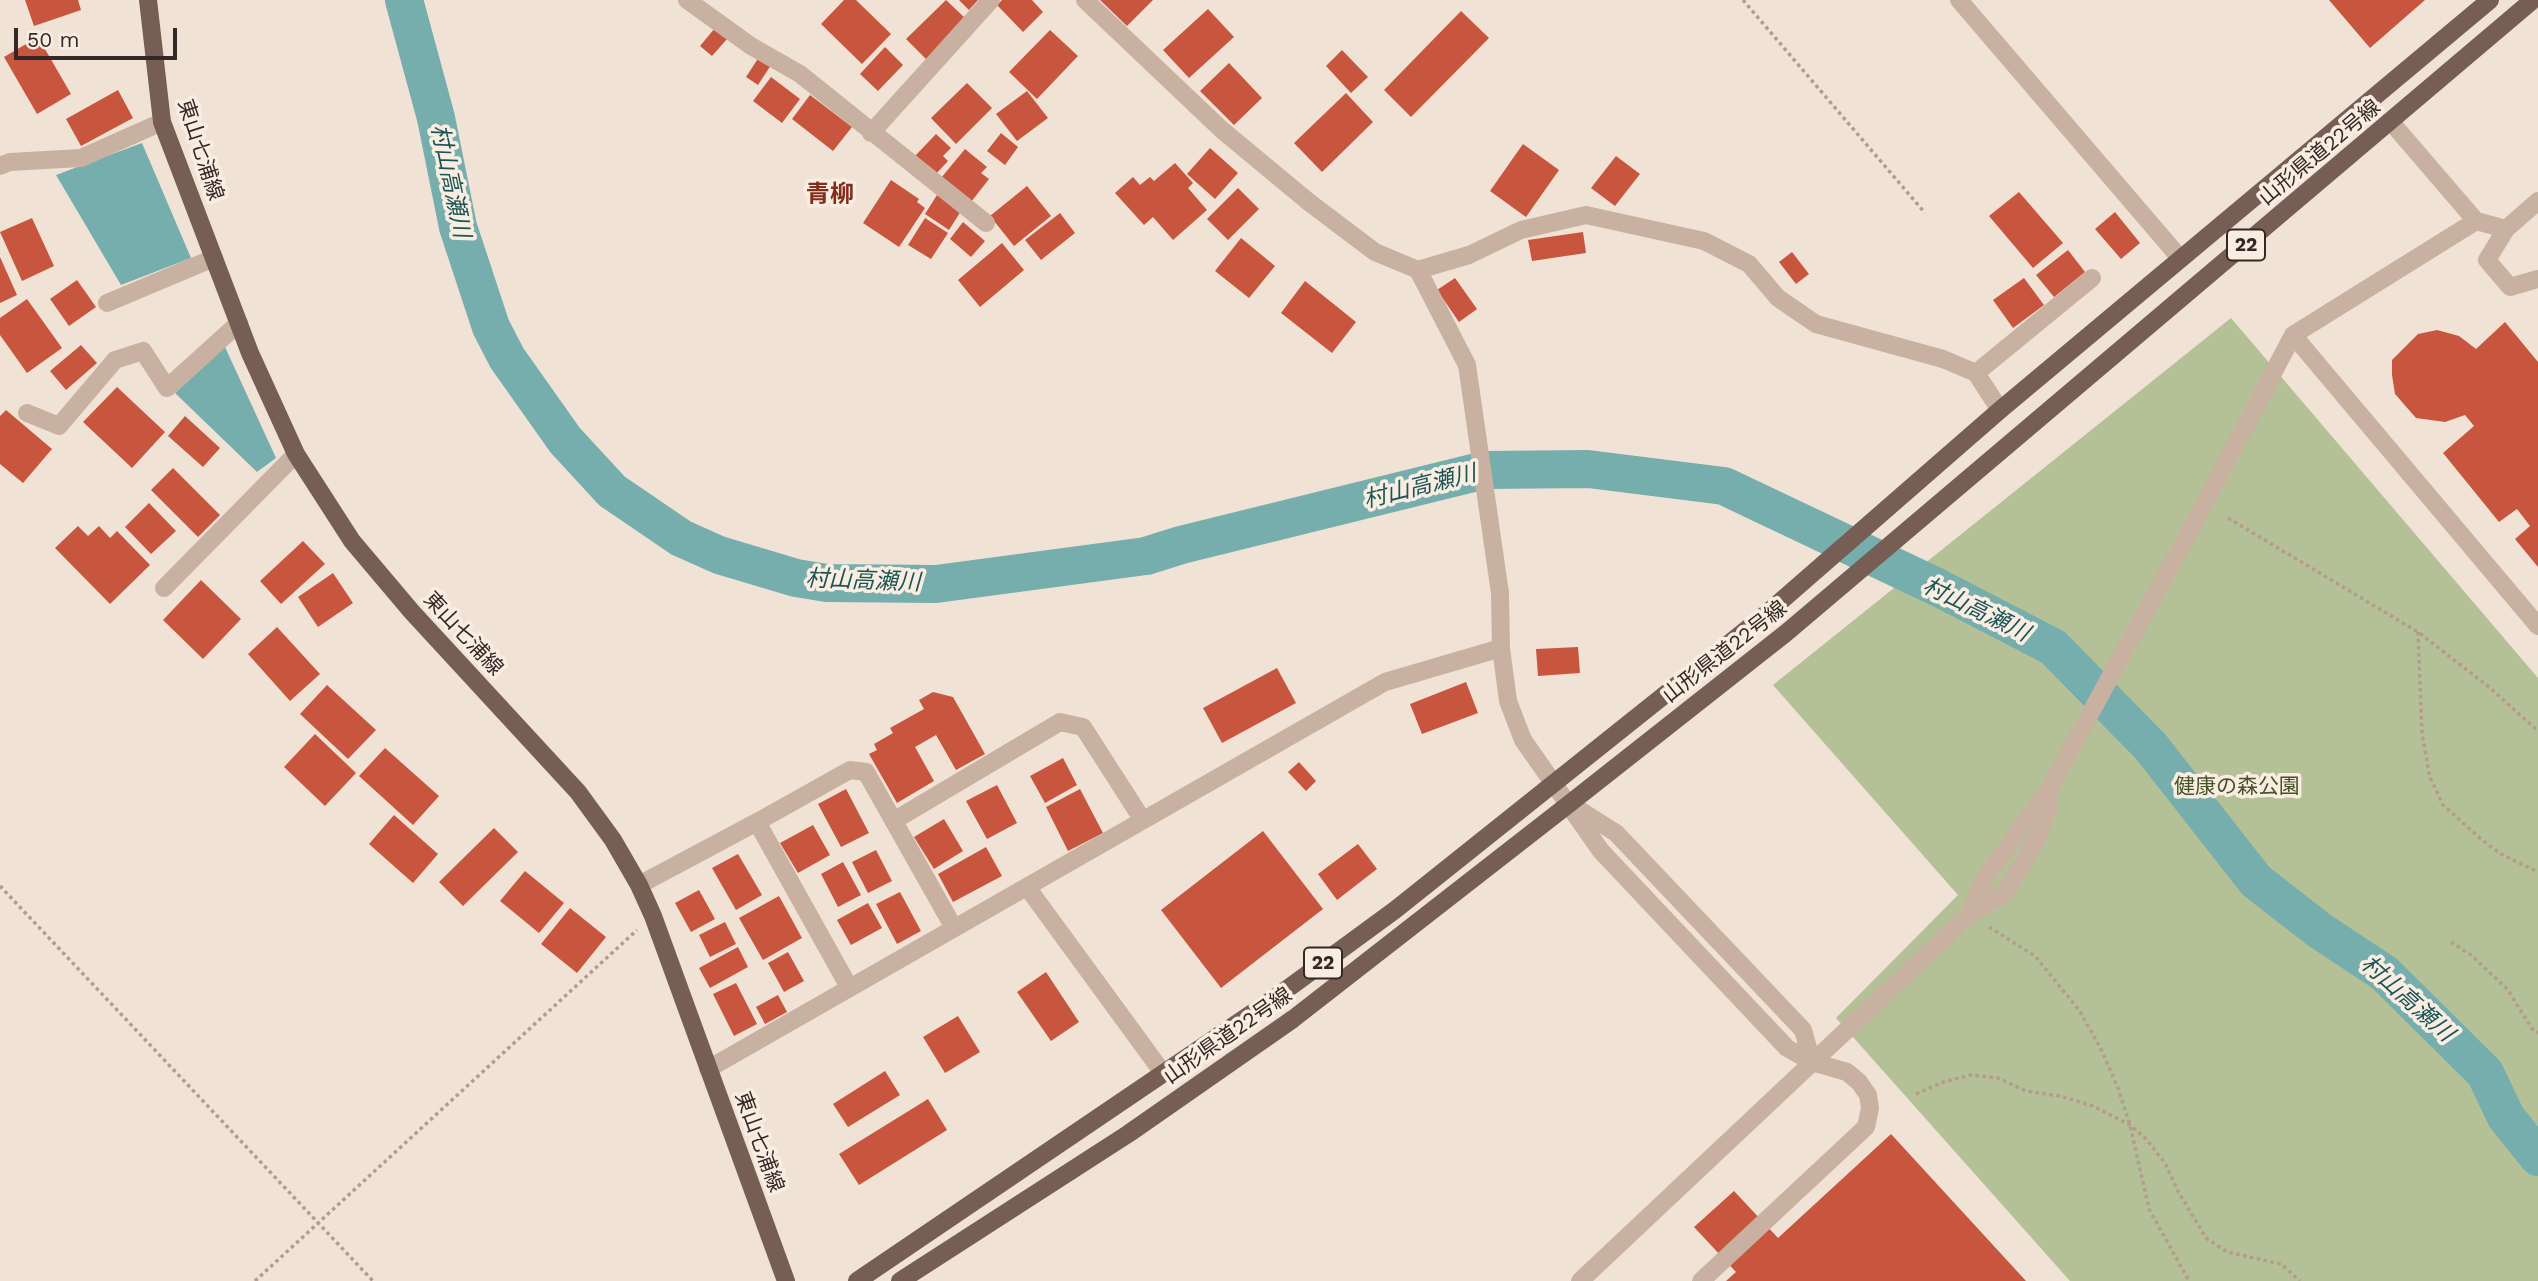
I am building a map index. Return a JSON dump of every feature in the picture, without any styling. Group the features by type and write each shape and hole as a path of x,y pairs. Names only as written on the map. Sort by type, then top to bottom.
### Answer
{"main road":[{"name":"東山七浦線","path":"148,0 162,122 239,323 296,454 352,541 412,612 578,792 613,840 653,916 786,1281"},
{"name":"山形県道22号線","path":"857,1281 1279,995 1395,910 1766,614 2000,410 2490,0"},
{"name":"山形県道22号線","path":"900,1281 1128,1134 1293,1018 1569,804 1786,633 2533,0"}],"street":[{"path":"687,0 751,46 800,74 986,223"},
{"path":"871,133 992,0"},
{"path":"1085,0 1222,130 1310,203 1375,252 1418,270 1469,255 1521,230 1586,215 1704,241 1749,264 1778,298 1816,324 1942,359 1976,373 2000,410"},
{"path":"1959,0 2180,258"},
{"path":"0,166 10,162 81,158 162,122"},
{"path":"2391,122 2476,221 2506,229"},
{"path":"2538,201 2506,229 2487,260 2510,287 2538,279"},
{"path":"1969,915 1984,879 2048,791 2293,335 2476,221"},
{"path":"107,303 214,258"},
{"path":"1418,270 1467,365 1500,593 1501,648 1508,701 1523,740 1569,804 1616,833 1803,1030 1812,1062"},
{"path":"1976,373 2092,278"},
{"path":"27,413 59,426 116,360 143,351 167,388 239,323"},
{"path":"2293,335 2538,626"},
{"path":"164,589 296,454"},
{"path":"708,1069 1385,682 1501,648"},
{"path":"895,820 1060,722 1083,727 1142,819"},
{"path":"639,885 850,770 866,772 954,928"},
{"path":"1580,1281 1969,915 2006,892 2038,837 2048,810 2048,791"},
{"path":"757,822 849,987"},
{"path":"1027,887 1163,1073"},
{"path":"1701,1281 1866,1127 1870,1108 1868,1095 1859,1082 1847,1072 1812,1062"}],"path":[{"path":"1743,0 1926,213"},
{"path":"2228,518 2418,632 2488,687 2538,731"},
{"path":"2418,632 2422,734 2430,777 2443,805 2501,854 2538,872"},
{"path":"0,886 373,1281"},
{"path":"1969,915 2035,956 2072,1001 2100,1047 2130,1125 2149,1209 2189,1281"},
{"path":"255,1281 653,916"},
{"path":"2451,942 2471,955 2508,990 2532,1029 2538,1033"},
{"path":"1916,1094 1943,1082 1971,1075 1998,1078 2026,1091 2060,1096 2093,1106 2130,1125 2146,1139 2165,1163 2179,1193 2206,1238 2227,1252 2281,1264 2300,1281"}],"green space":[{"name":"健康の森公園","path":"2231,318 2538,678 2538,1281 2070,1281 1836,1018 1958,895 1773,685"}],"water":[{"path":"142,143 191,258 121,285 56,175"},
{"path":"225,347 276,458 257,472 175,393"}],"building":[{"path":"25,0 78,0 81,10 34,26"},
{"path":"844,0 856,0 891,34 862,64 821,24"},
{"path":"946,0 966,19 926,59 906,39"},
{"path":"959,0 978,0 969,10"},
{"path":"1002,0 1032,0 1043,12 1023,32 997,5"},
{"path":"1100,0 1153,0 1127,26"},
{"path":"2329,0 2425,0 2370,48"},
{"path":"1208,9 1234,37 1189,78 1163,50"},
{"path":"1461,11 1489,38 1411,117 1384,90"},
{"path":"715,28 727,39 712,56 700,46"},
{"path":"1050,30 1078,56 1037,99 1009,72"},
{"path":"38,37 71,94 37,114 4,57"},
{"path":"885,47 903,65 878,91 860,74"},
{"path":"1342,50 1368,77 1351,93 1326,66"},
{"path":"759,57 771,65 758,85 746,77"},
{"path":"1229,63 1262,98 1234,125 1200,91"},
{"path":"771,77 800,99 782,123 753,101"},
{"path":"967,83 992,108 956,144 931,118"},
{"path":"118,90 133,118 81,146 66,119"},
{"path":"1027,91 1048,118 1017,141 996,114"},
{"path":"1346,93 1373,122 1322,172 1294,143"},
{"path":"810,95 852,127 833,151 792,119"},
{"path":"1001,133 1018,147 1005,165 987,151"},
{"path":"936,134 951,148 943,156 948,161 935,175 915,156"},
{"path":"1523,144 1559,170 1526,217 1490,191"},
{"path":"1210,148 1238,173 1215,199 1187,174"},
{"path":"965,149 987,167 981,173 989,179 971,202 941,178"},
{"path":"1616,156 1640,174 1615,206 1591,188"},
{"path":"1175,163 1193,183 1188,188 1207,210 1173,240 1153,217 1144,225 1115,193 1133,177 1140,185 1150,177 1154,181"},
{"path":"891,180 919,199 917,202 925,208 899,247 863,223"},
{"path":"1027,186 1051,216 1014,246 990,216"},
{"path":"1238,188 1259,209 1228,240 1207,219"},
{"path":"2019,192 2063,243 2033,268 1989,216"},
{"path":"937,195 961,211 949,230 925,214"},
{"path":"2115,212 2140,243 2121,259 2095,229"},
{"path":"1060,213 1075,233 1041,260 1025,240"},
{"path":"32,218 54,266 22,281 0,232"},
{"path":"925,218 948,233 931,259 908,245"},
{"path":"963,222 985,241 971,257 950,239"},
{"path":"1583,232 1586,253 1532,261 1528,240"},
{"path":"1241,238 1275,266 1249,298 1215,271"},
{"path":"1002,243 1024,270 980,307 958,280"},
{"path":"2068,250 2085,272 2054,297 2036,275"},
{"path":"1792,252 1809,274 1796,284 1779,262"},
{"path":"0,257 17,295 0,303"},
{"path":"1455,278 1477,309 1459,322 1437,290"},
{"path":"2024,278 2044,305 2013,328 1993,300"},
{"path":"77,280 96,307 69,326 50,299"},
{"path":"1305,281 1356,322 1332,353 1281,313"},
{"path":"27,299 62,348 27,373 0,335 0,318"},
{"path":"2505,322 2538,362 2538,567 2515,539 2530,526 2517,509 2499,522 2443,453 2474,426 2465,415 2445,422 2416,418 2395,394 2392,375 2392,360 2418,334 2437,330 2459,336 2476,349"},
{"path":"81,345 97,363 66,390 50,371"},
{"path":"117,387 165,432 132,468 83,422"},
{"path":"6,410 52,449 23,483 0,464 0,416"},
{"path":"185,416 220,448 203,467 168,436"},
{"path":"173,468 220,515 198,537 151,490"},
{"path":"149,503 176,531 151,554 125,527"},
{"path":"78,526 88,536 99,526 110,538 117,531 150,565 110,604 55,548"},
{"path":"303,541 325,564 281,604 260,581"},
{"path":"333,573 353,603 318,627 298,597"},
{"path":"201,580 241,619 203,659 163,620"},
{"path":"277,627 320,674 290,701 248,654"},
{"path":"1578,647 1580,673 1538,676 1536,649"},
{"path":"1277,668 1296,703 1222,743 1203,708"},
{"path":"1466,682 1478,713 1422,734 1410,704"},
{"path":"327,685 376,730 348,759 300,714"},
{"path":"933,692 953,697 985,754 956,770 936,735 915,747 934,781 897,803 869,754 877,750 874,744 893,733 890,728 924,709 919,700"},
{"path":"315,734 356,773 325,806 284,767"},
{"path":"385,748 439,796 413,825 359,776"},
{"path":"1063,758 1077,785 1045,803 1030,776"},
{"path":"1299,762 1316,781 1306,791 1288,772"},
{"path":"997,785 1017,823 987,839 966,801"},
{"path":"846,789 869,833 841,847 818,804"},
{"path":"1080,789 1103,833 1068,851 1046,807"},
{"path":"394,815 438,854 413,883 369,844"},
{"path":"944,819 963,851 934,869 914,837"},
{"path":"813,825 830,855 798,873 780,843"},
{"path":"494,828 518,852 463,906 439,882"},
{"path":"1263,831 1323,909 1221,988 1161,910"},
{"path":"1358,844 1377,869 1337,900 1318,874"},
{"path":"986,847 1002,876 953,902 938,874"},
{"path":"876,850 892,881 868,893 852,862"},
{"path":"738,854 762,895 736,910 712,868"},
{"path":"843,862 861,895 838,907 821,874"},
{"path":"525,871 564,903 539,933 500,901"},
{"path":"699,890 715,919 691,932 675,903"},
{"path":"900,892 921,931 897,944 876,904"},
{"path":"779,896 802,938 763,960 739,918"},
{"path":"868,903 882,928 851,945 837,920"},
{"path":"570,908 606,937 577,973 541,944"},
{"path":"725,922 736,944 710,957 699,935"},
{"path":"738,947 748,967 710,988 699,968"},
{"path":"788,952 804,981 784,992 768,963"},
{"path":"1046,972 1079,1022 1051,1041 1017,992"},
{"path":"736,983 757,1024 734,1036 713,994"},
{"path":"778,995 787,1012 765,1024 756,1007"},
{"path":"958,1016 980,1052 945,1073 923,1037"},
{"path":"885,1071 900,1095 848,1127 833,1104"},
{"path":"928,1099 947,1130 859,1185 839,1154"},
{"path":"1891,1134 2026,1281 1726,1281 1736,1272 1694,1227 1734,1191 1778,1238"}],"waterway":[{"name":"村山高瀬川","path":"404,0 436,118 458,227 491,327 507,358 565,440 612,491 681,538 719,555 796,578 827,583 936,584 1146,556 1485,470 1588,469 1724,486 1939,588 2053,647 2151,747 2256,881 2319,930 2384,973 2485,1073 2506,1117 2538,1157"}],"district":[{"name":"青柳","path":"830,195"}]}
